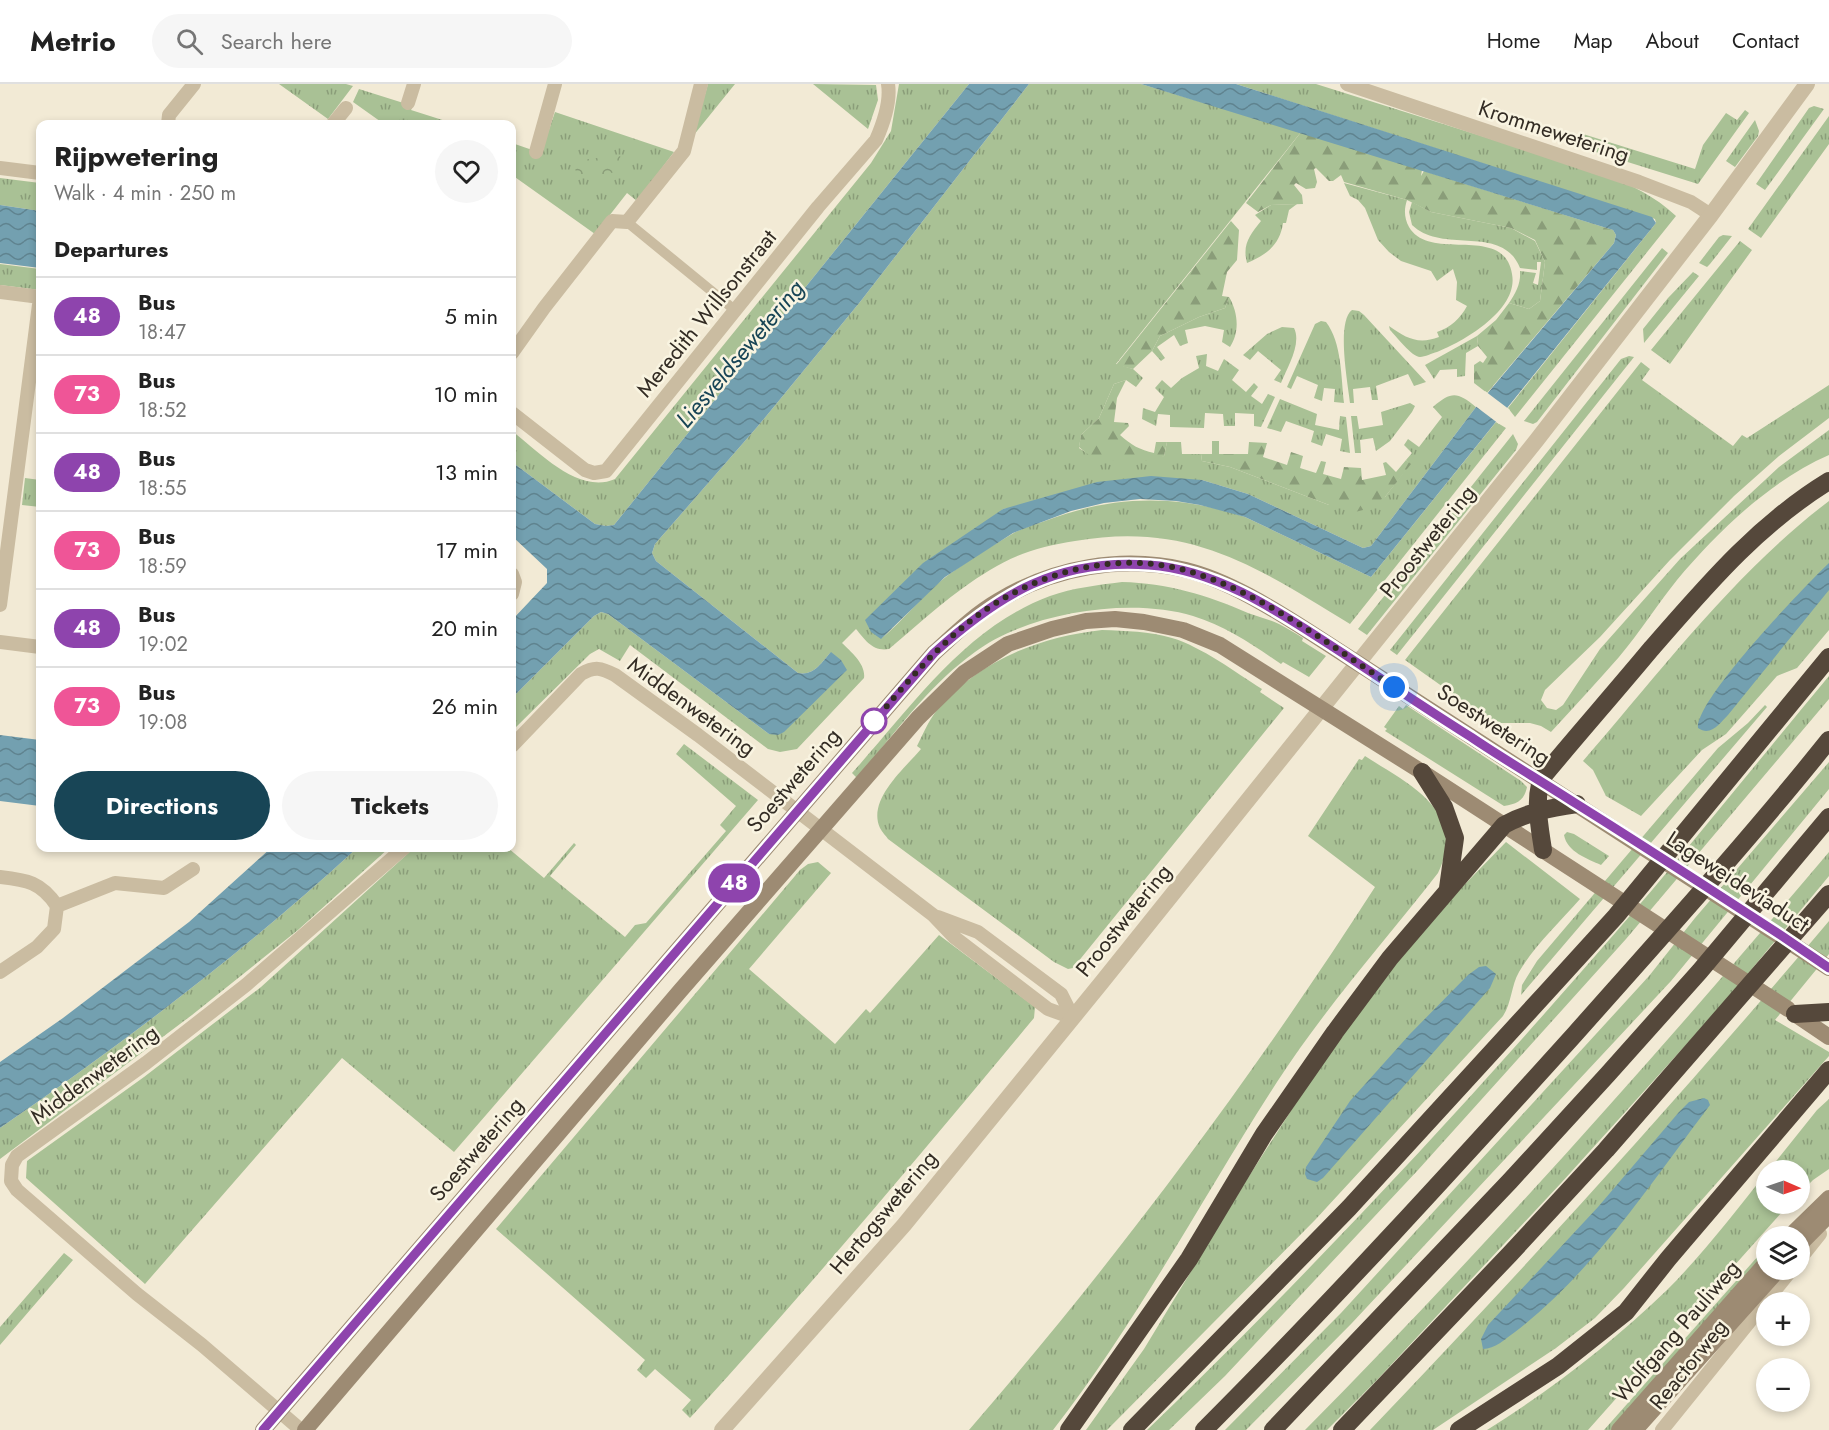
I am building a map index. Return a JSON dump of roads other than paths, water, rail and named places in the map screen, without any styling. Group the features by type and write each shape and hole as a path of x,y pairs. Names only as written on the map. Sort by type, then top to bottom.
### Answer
{"highway":[{"path":"1543,850 1538,810 1540,780 1692,601 1744,545 1803,497 1829,481"},
{"path":"1132,1430 1349,1208 1592,942 1829,657"},
{"path":"1203,1430 1341,1289 1495,1123 1656,942 1829,740"},
{"path":"1422,772 1444,807 1455,838 1448,890"},
{"path":"1069,1430 1189,1260 1264,1134 1384,965 1504,825 1519,816 1538,810 1577,804"},
{"path":"1273,1430 1510,1181 1608,1074 1700,971 1829,817"},
{"path":"1342,1430 1424,1346 1606,1150 1829,894"},
{"path":"1791,1011 1829,1012"},
{"path":"1459,1430 1558,1366 1626,1312 1668,1259 1829,1070"}],"main road":[{"name":"Soestwetering","path":"263,1430 934,653 997,601 1032,583 1072,570 1112,564 1150,565 1187,570 1247,596 1308,631 1626,836"},
{"path":"303,1430 918,718 964,673 1008,644 1052,629 1086,621 1115,619 1183,630 1220,645 1422,772 1829,1037"},
{"name":"Lageweideviaduct","path":"1626,836 1827,967"},
{"path":"1800,1226 1829,1198"},
{"path":"1810,1234 1829,1215"},
{"name":"Wolfgang Pauliweg","path":"1619,1430 1756,1274"},
{"name":"Wolfgang Pauliweg","path":"1635,1430 1769,1280"}],"street":[{"path":"168,120 169,115 194,84"},
{"path":"408,103 414,84"},
{"path":"536,152 555,84"},
{"path":"627,222 684,151 701,84"},
{"name":"Meredith Willsonstraat","path":"516,416 585,470 594,473 606,471 818,207 876,140 890,93 888,84"},
{"name":"Krommewetering","path":"1347,84 1639,182 1691,202 1711,215"},
{"name":"Proostwetering","path":"1072,1018 1528,450 1711,215 1807,84"},
{"path":"336,120 346,108"},
{"path":"0,168 36,172"},
{"path":"516,347 550,299 612,221 627,222 736,311"},
{"path":"0,292 36,296"},
{"path":"0,605 36,328"},
{"path":"0,642 36,647"},
{"name":"Middenwetering","path":"516,742 581,674 591,669 602,668 698,735 796,811"},
{"path":"796,811 933,915 954,937 1048,1008 1072,1018"},
{"name":"Middenwetering","path":"279,1411 202,1345 137,1294 17,1190 11,1181 12,1165 17,1156 146,1063 246,985 399,852"},
{"path":"57,906 115,883 164,888 194,868"},
{"path":"0,877 27,880 47,892 57,906 54,929 37,947 0,972"},
{"path":"933,915 978,932 988,939 1060,993 1072,1018"},
{"name":"Hertogswetering","path":"722,1430 904,1225 1072,1018"},
{"path":"1810,1246 1820,1234"},
{"name":"Reactorweg","path":"1662,1430 1783,1280"},
{"path":"279,1411 303,1430"}],"water":[{"path":"969,84 1029,84 860,302 758,426 655,544 652,553 656,561 798,673 813,671 831,652 841,660 847,670 784,732 778,735 769,734 608,614 601,612 594,616 516,694 516,616 547,583 547,569 516,540 516,465 595,524 614,525"},
{"path":"1141,84 1236,84 1652,217 1656,223 1371,577 1245,517 1176,501 1140,499 1104,503 1071,511 1013,533 945,577 881,639 871,632 865,620 923,563 1003,509 1097,482 1151,476 1202,480 1248,494 1363,548 1371,546 1476,407 1614,243 1616,235 1613,230"},
{"path":"0,205 36,210 36,268 0,263"},
{"path":"1829,563 1829,590 1722,722 1707,731 1698,728 1702,714 1714,693 1732,669 1776,618"},
{"path":"0,735 36,740 36,806 0,801"},
{"path":"267,852 353,852 228,959 138,1029 0,1128 0,1062 63,1018 189,922"},
{"path":"1486,966 1496,974 1490,988 1323,1178 1317,1182 1307,1179 1306,1167 1350,1101 1410,1034 1468,975 1479,967"},
{"path":"1704,1098 1710,1105 1641,1198 1594,1256 1570,1283 1515,1332 1500,1343 1483,1349 1481,1339 1488,1325 1598,1207 1679,1112 1689,1102"}],"water label":[{"name":"Liesveldsewetering","path":"740,354"}]}
